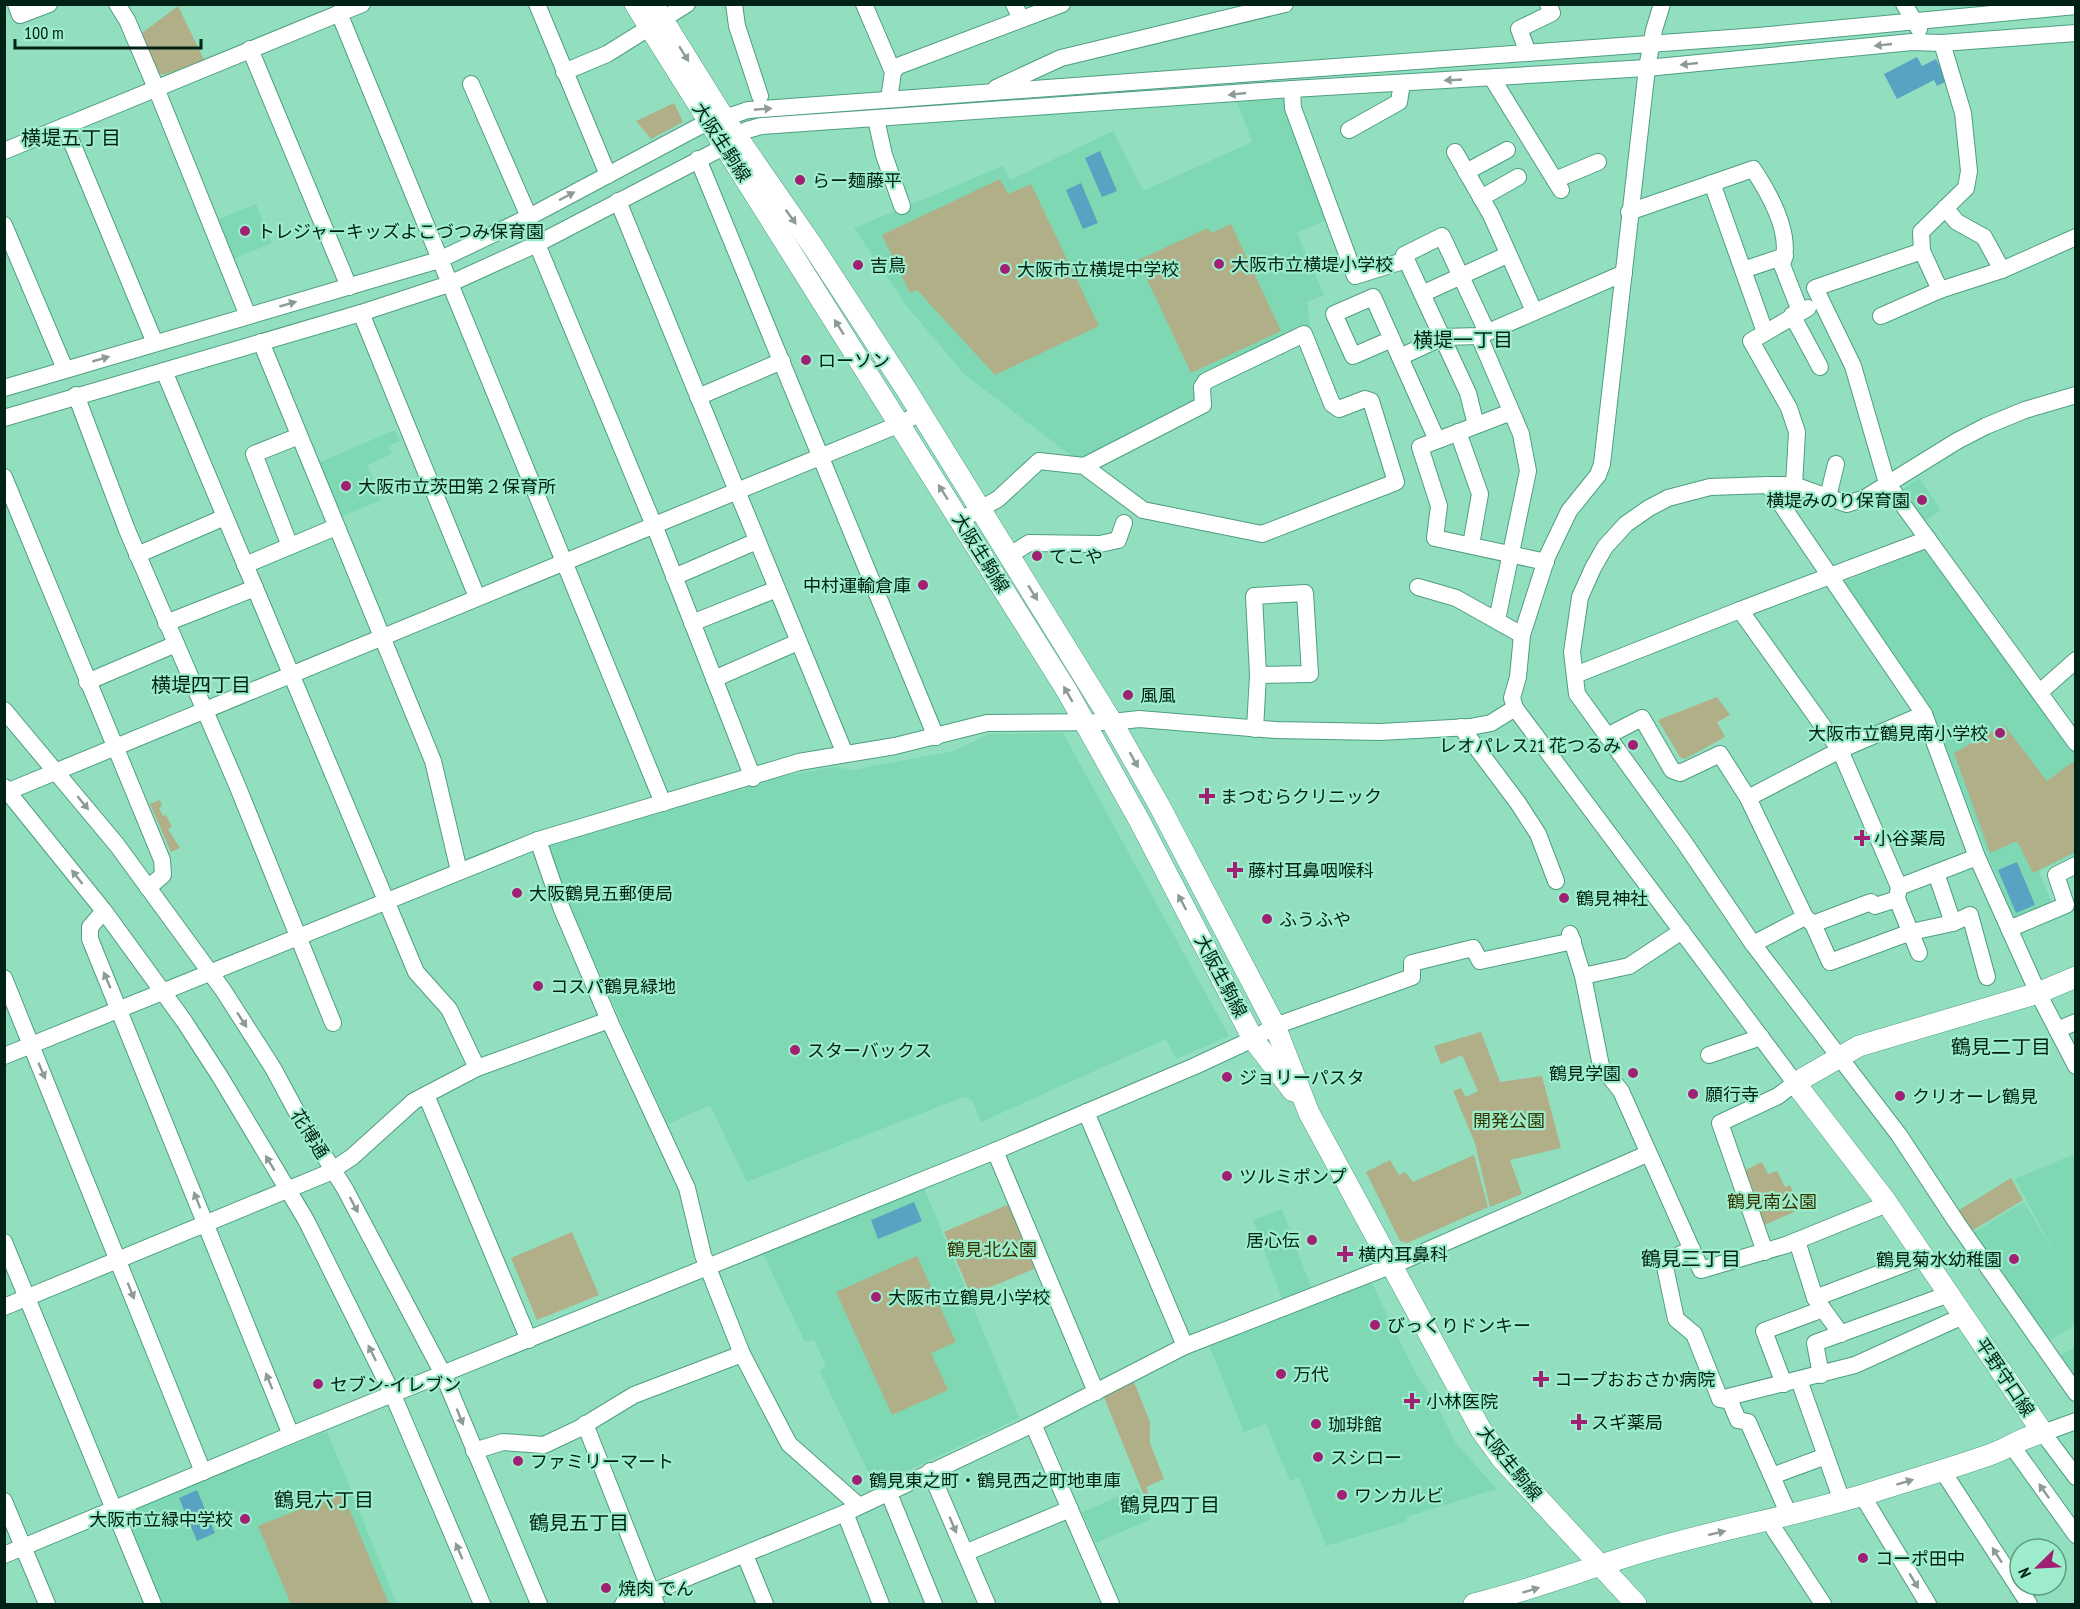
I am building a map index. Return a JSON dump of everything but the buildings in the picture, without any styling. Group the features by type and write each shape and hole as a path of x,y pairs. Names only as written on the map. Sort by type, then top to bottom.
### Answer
{"main road":[{"name":"大阪生駒線","path":"634,4 654,16 716,120 812,245 981,508 1112,722 1160,805 1275,1026 1309,1113 1390,1265 1484,1433 1502,1459 1636,1605"},
{"name":"大阪生駒線","path":"731,141 900,424 1084,721 1139,820 1253,1039 1309,1113"},
{"path":"1795,1083 1838,1056 1878,1039 1948,1021 2038,993 2076,977"},
{"name":"平野守口線","path":"1474,1605 1549,1584 1599,1564 1659,1547 1852,1498 2012,1446 2025,1436 2043,1433 1887,1204 1795,1083"}],"street":[{"path":"16,4 20,15 49,4"},
{"path":"117,4 127,20 156,88 248,316"},
{"path":"4,151 362,4"},
{"path":"537,4 608,175"},
{"path":"564,72 607,54 654,16 687,4"},
{"path":"734,4 737,26 760,96"},
{"path":"864,4 893,72"},
{"path":"889,99 893,72 898,66 1018,12 1062,4"},
{"path":"989,92 1061,57 1285,4"},
{"path":"1528,53 1519,29 1552,13 1548,4"},
{"path":"1662,4 1650,44 1602,464 1598,475 1569,511 1546,562 1522,635 1518,677 1512,698 1515,708 1795,1083 1778,1096 1720,1123 1764,1252"},
{"path":"1904,4 1914,20 1934,43 1963,113 1969,171 1966,188 1921,232 1922,251 1940,290"},
{"path":"4,387 439,260 529,217 716,120 748,110 1650,44 1907,23 1983,10 2076,6"},
{"path":"339,13 663,803"},
{"path":"4,418 75,395 361,313 449,284 537,244 761,126 1292,89 1647,68 2076,33"},
{"path":"250,49 349,287"},
{"path":"1267,72 1268,91"},
{"path":"1492,78 1558,185 1598,162"},
{"path":"1349,130 1399,102 1402,83"},
{"path":"471,84 529,217"},
{"path":"1292,89 1293,108 1355,276 1406,260"},
{"path":"859,102 884,155 902,206"},
{"path":"65,126 155,343"},
{"path":"1466,172 1507,150"},
{"path":"1455,152 1481,198 1534,311"},
{"path":"698,159 936,737"},
{"path":"1629,212 1752,169 1778,213 1785,256 1782,265 1796,313 1820,368"},
{"path":"1481,198 1518,177"},
{"path":"1712,183 1764,332"},
{"path":"618,201 845,754"},
{"path":"1945,208 1957,222 1984,237 2002,270"},
{"path":"4,225 65,369"},
{"path":"1476,425 1468,393 1404,255 1442,236 1461,275 1521,434 1528,471 1497,620"},
{"path":"1881,316 1940,290 2002,270 2076,237"},
{"path":"537,244 654,527 753,777"},
{"path":"1922,251 1815,288 1853,366 1887,483 2076,743"},
{"path":"1422,294 1507,255"},
{"path":"1743,270 1785,256"},
{"path":"1400,357 1443,337 1483,334 1624,273"},
{"path":"1794,485 1797,432 1789,408 1751,341 1796,313 1824,306"},
{"path":"361,313 477,597"},
{"path":"202,330 211,357"},
{"path":"961,520 998,499 1039,461 1083,466 1143,510 1262,534 1396,482 1371,401 1365,399 1340,409 1332,404 1304,334 1206,381 1202,387 1203,405 1083,466"},
{"path":"1392,339 1437,440"},
{"path":"261,342 380,637 433,761 459,871"},
{"path":"698,397 782,361"},
{"path":"164,371 416,972 449,1009 477,1068"},
{"path":"75,395 137,555 299,936 333,1023"},
{"path":"2076,395 2025,410 1986,426 1865,498 1847,504 1794,485 1768,485 1710,487 1690,491 1648,508 1626,524 1605,547 1580,597 1572,652 1577,694 1753,944 1899,1135 1957,1223 2076,1392"},
{"path":"1511,411 1420,447 1439,506 1435,538 1546,562"},
{"path":"482,1605 393,1395 311,1229 219,1075 104,911 6,791 57,772 203,709 477,597 566,564 821,455 900,424 920,413"},
{"path":"1458,432 1480,494 1471,545"},
{"path":"290,546 254,454 299,436"},
{"path":"1828,497 1836,464"},
{"path":"4,477 164,868 163,875 148,888"},
{"path":"1768,485 1924,714 1977,857 2038,993 2076,1066"},
{"path":"137,555 225,517"},
{"path":"1010,555 1029,543 1100,544 1118,540 1124,523"},
{"path":"245,565 336,527"},
{"path":"1575,675 1830,575 1929,539"},
{"path":"674,577 757,541"},
{"path":"1418,587 1456,598 1522,635"},
{"path":"166,623 255,588"},
{"path":"693,624 777,589"},
{"path":"1255,729 1257,675 1254,596 1305,593 1310,674 1257,675"},
{"path":"1740,610 1840,750 1898,893 1919,953"},
{"path":"714,679 798,642"},
{"path":"87,682 176,644"},
{"path":"2040,692 2076,660"},
{"path":"4,1056 538,840 799,762 936,737 987,723 1112,722 1139,719 1255,729 1380,732 1491,723 1515,708"},
{"name":"花博通","path":"4,710 117,845 209,972 273,1068 333,1170 443,1374 539,1605"},
{"path":"1748,798 1840,750 1924,714"},
{"path":"1607,736 1642,718 1672,770 1680,773 1720,754 1748,798 1830,962 1911,932 1953,923 1970,915 1987,976"},
{"path":"1461,727 1518,802 1538,834 1556,881"},
{"path":"538,840 561,907 609,1020 687,1188 708,1268 742,1354 789,1444 852,1509 881,1605"},
{"path":"1753,944 1809,921 1871,902 1875,906 1936,873 1977,857"},
{"path":"2009,929 2066,905 2056,875 2076,865"},
{"path":"1936,873 1953,923"},
{"path":"104,911 90,927 89,933 291,1435"},
{"path":"1583,976 1629,966 1682,931"},
{"path":"4,1555 291,1435 995,1151 1253,1039 1275,1026 1412,977 1412,963 1473,948 1480,961 1572,937 1583,976 1601,1066 1621,1091 1647,1154 1701,1270 1764,1252 1887,1204"},
{"path":"4,978 203,1472"},
{"path":"4,1307 207,1225 333,1170 352,1157 414,1101 477,1068 609,1020"},
{"path":"2057,1030 2076,1022"},
{"path":"1710,1055 1761,1037"},
{"path":"426,1095 529,1340"},
{"path":"1086,1112 1185,1346"},
{"path":"995,1151 1096,1392"},
{"path":"622,1605 654,1599 745,1555 852,1509 1033,1424 1185,1346 1390,1265 1647,1154"},
{"path":"1797,1240 1819,1304 1841,1334"},
{"path":"4,1242 153,1605"},
{"path":"1692,1249 1664,1262 1676,1318 1695,1334 1720,1399"},
{"path":"1923,1257 1819,1304 1764,1332 1792,1382 1826,1456 1852,1498 1928,1605"},
{"path":"1821,1375 1815,1343 1948,1294"},
{"path":"1720,1399 1856,1365 1964,1316"},
{"path":"474,1451 503,1442 544,1445 634,1395 742,1354"},
{"path":"1720,1399 1730,1401 1738,1420 1748,1422 1772,1476 1780,1518 1774,1530 1822,1605"},
{"path":"2076,1421 2043,1433 2076,1477"},
{"path":"585,1424 654,1599"},
{"path":"1033,1424 1111,1605"},
{"path":"2012,1446 2076,1535"},
{"path":"1772,1476 1826,1456"},
{"path":"1942,1470 2029,1605"},
{"path":"930,1471 987,1605"},
{"path":"888,1491 933,1605"},
{"path":"4,1501 47,1605"},
{"path":"965,1553 1070,1509"},
{"path":"745,1555 765,1605"}],"shaded area":[{"path":"1285,99 1326,220 1297,233 1324,295 1307,302 1310,326 1203,376 1194,404 1077,460 965,375 909,309 854,228 1003,166 1010,180 1113,131 1143,191 1252,142 1237,102"},
{"name":"トレジャーキッズよこづつみ保育園","path":"256,204 272,243 233,259 217,220"},
{"path":"395,430 400,441 388,446 392,454 367,465 381,500 341,517 318,463"},
{"name":"横堤みのり保育園","path":"1919,478 1941,510 1924,522 1902,490"},
{"name":"大阪市立鶴見南小学校","path":"1924,550 2075,755 2075,854 2039,871 2053,906 2014,922 1932,711 1841,583"},
{"path":"1063,733 1229,1036 1176,1059 1166,1039 981,1122 973,1101 963,1097 747,1182 710,1105 668,1124 568,905 549,846 788,775 835,767 853,770 953,751 989,734"},
{"path":"2072,1155 2076,1162 2075,1325 2044,1344 1971,1234 2024,1202 2057,1258 2015,1179"},
{"name":"大阪市立鶴見小学校","path":"924,1188 1019,1418 875,1486 819,1370 826,1366 814,1340 805,1342 763,1254"},
{"path":"1282,1209 1312,1290 1283,1301 1253,1220"},
{"path":"1369,1277 1415,1372 1439,1409 1455,1442 1497,1489 1406,1517 1408,1521 1326,1546 1299,1478 1290,1481 1266,1424 1244,1432 1208,1343"},
{"path":"2075,1347 2075,1387 2055,1359"},
{"name":"大阪市立緑中学校","path":"327,1431 397,1604 161,1604 124,1513"},
{"path":"1138,1488 1151,1519 1096,1543 1082,1512"}],"green space":[{"path":"178,6 204,60 166,74 158,74 142,33"},
{"path":"674,103 683,122 651,139 636,121"},
{"path":"1000,179 1008,194 1031,184 1099,326 995,375 917,290 910,293 882,235"},
{"path":"1231,224 1281,331 1191,373 1138,260 1208,228 1211,233"},
{"path":"1717,697 1730,715 1717,722 1725,737 1685,759 1680,757 1658,720"},
{"path":"2004,725 2047,781 2074,761 2075,763 2075,852 2033,873 2017,841 1990,853 1954,753"},
{"path":"160,800 162,806 159,808 163,816 166,815 172,827 168,829 180,848 171,852 150,804"},
{"name":"開発公園","path":"1481,1032 1500,1082 1542,1076 1561,1148 1510,1160 1522,1194 1490,1207 1475,1143 1453,1091 1461,1088 1466,1097 1478,1091 1462,1055 1441,1064 1434,1046"},
{"path":"1474,1155 1488,1207 1407,1243 1400,1241 1366,1172 1390,1160 1399,1175 1405,1172 1413,1182"},
{"name":"鶴見南公園","path":"1762,1162 1768,1174 1777,1171 1785,1187 1790,1185 1801,1209 1762,1226 1741,1172"},
{"path":"2011,1178 2023,1200 1970,1232 1956,1212"},
{"name":"鶴見北公園","path":"1012,1203 1039,1267 971,1295 944,1232"},
{"path":"572,1232 599,1295 537,1320 511,1258"},
{"path":"917,1256 956,1342 931,1353 948,1390 892,1415 836,1292"},
{"path":"1134,1382 1150,1422 1150,1443 1164,1479 1146,1487 1152,1503 1148,1505 1103,1395"},
{"path":"342,1492 389,1604 291,1604 258,1526"}],"water":[{"path":"1917,57 1922,66 1936,59 1947,81 1937,86 1934,80 1897,99 1884,74"},
{"path":"1100,151 1117,191 1102,197 1085,158"},
{"path":"1081,183 1098,223 1083,229 1066,190"},
{"path":"2017,862 2035,905 2016,913 1998,870"},
{"path":"914,1202 922,1221 878,1239 871,1220"},
{"path":"197,1490 215,1533 197,1541 179,1498"}],"place":[{"name":"らー麺藤平","path":"800,180"},
{"name":"トレジャーキッズよこづつみ保育園","path":"245,231"},
{"name":"大阪市立横堤小学校","path":"1219,264"},
{"name":"吉鳥","path":"858,265"},
{"name":"大阪市立横堤中学校","path":"1005,269"},
{"name":"ローソン","path":"806,360"},
{"name":"大阪市立茨田第２保育所","path":"346,486"},
{"name":"横堤みのり保育園","path":"1922,500"},
{"name":"てこや","path":"1037,556"},
{"name":"中村運輸倉庫","path":"923,585"},
{"name":"風風","path":"1128,695"},
{"name":"大阪市立鶴見南小学校","path":"2000,733"},
{"name":"レオパレス21 花つるみ","path":"1633,745"},
{"name":"まつむらクリニック","path":"1207,796"},
{"name":"小谷薬局","path":"1862,838"},
{"name":"藤村耳鼻咽喉科","path":"1235,870"},
{"name":"大阪鶴見五郵便局","path":"517,893"},
{"name":"鶴見神社","path":"1564,898"},
{"name":"ふうふや","path":"1267,919"},
{"name":"コスパ鶴見緑地","path":"538,986"},
{"name":"スターバックス","path":"795,1050"},
{"name":"鶴見学園","path":"1633,1073"},
{"name":"ジョリーパスタ","path":"1227,1077"},
{"name":"願行寺","path":"1693,1094"},
{"name":"クリオーレ鶴見","path":"1900,1096"},
{"name":"ツルミポンプ","path":"1227,1176"},
{"name":"居心伝","path":"1312,1240"},
{"name":"横内耳鼻科","path":"1345,1254"},
{"name":"鶴見菊水幼稚園","path":"2014,1259"},
{"name":"大阪市立鶴見小学校","path":"876,1297"},
{"name":"びっくりドンキー","path":"1375,1325"},
{"name":"万代","path":"1281,1374"},
{"name":"コープおおさか病院","path":"1541,1379"},
{"name":"セブン-イレブン","path":"318,1384"},
{"name":"小林医院","path":"1412,1401"},
{"name":"スギ薬局","path":"1579,1422"},
{"name":"珈琲館","path":"1316,1424"},
{"name":"スシロー","path":"1318,1457"},
{"name":"ファミリーマート","path":"518,1461"},
{"name":"鶴見東之町・鶴見西之町地車庫","path":"857,1480"},
{"name":"ワンカルビ","path":"1342,1495"},
{"name":"大阪市立緑中学校","path":"245,1519"},
{"name":"コーポ田中","path":"1863,1558"},
{"name":"焼肉 でん","path":"606,1588"}],"district":[{"name":"横堤五丁目","path":"71,138"},
{"name":"横堤一丁目","path":"1463,340"},
{"name":"横堤四丁目","path":"201,685"},
{"name":"鶴見二丁目","path":"2001,1047"},
{"name":"鶴見三丁目","path":"1691,1259"},
{"name":"鶴見六丁目","path":"324,1500"},
{"name":"鶴見四丁目","path":"1170,1505"},
{"name":"鶴見五丁目","path":"579,1523"}]}
